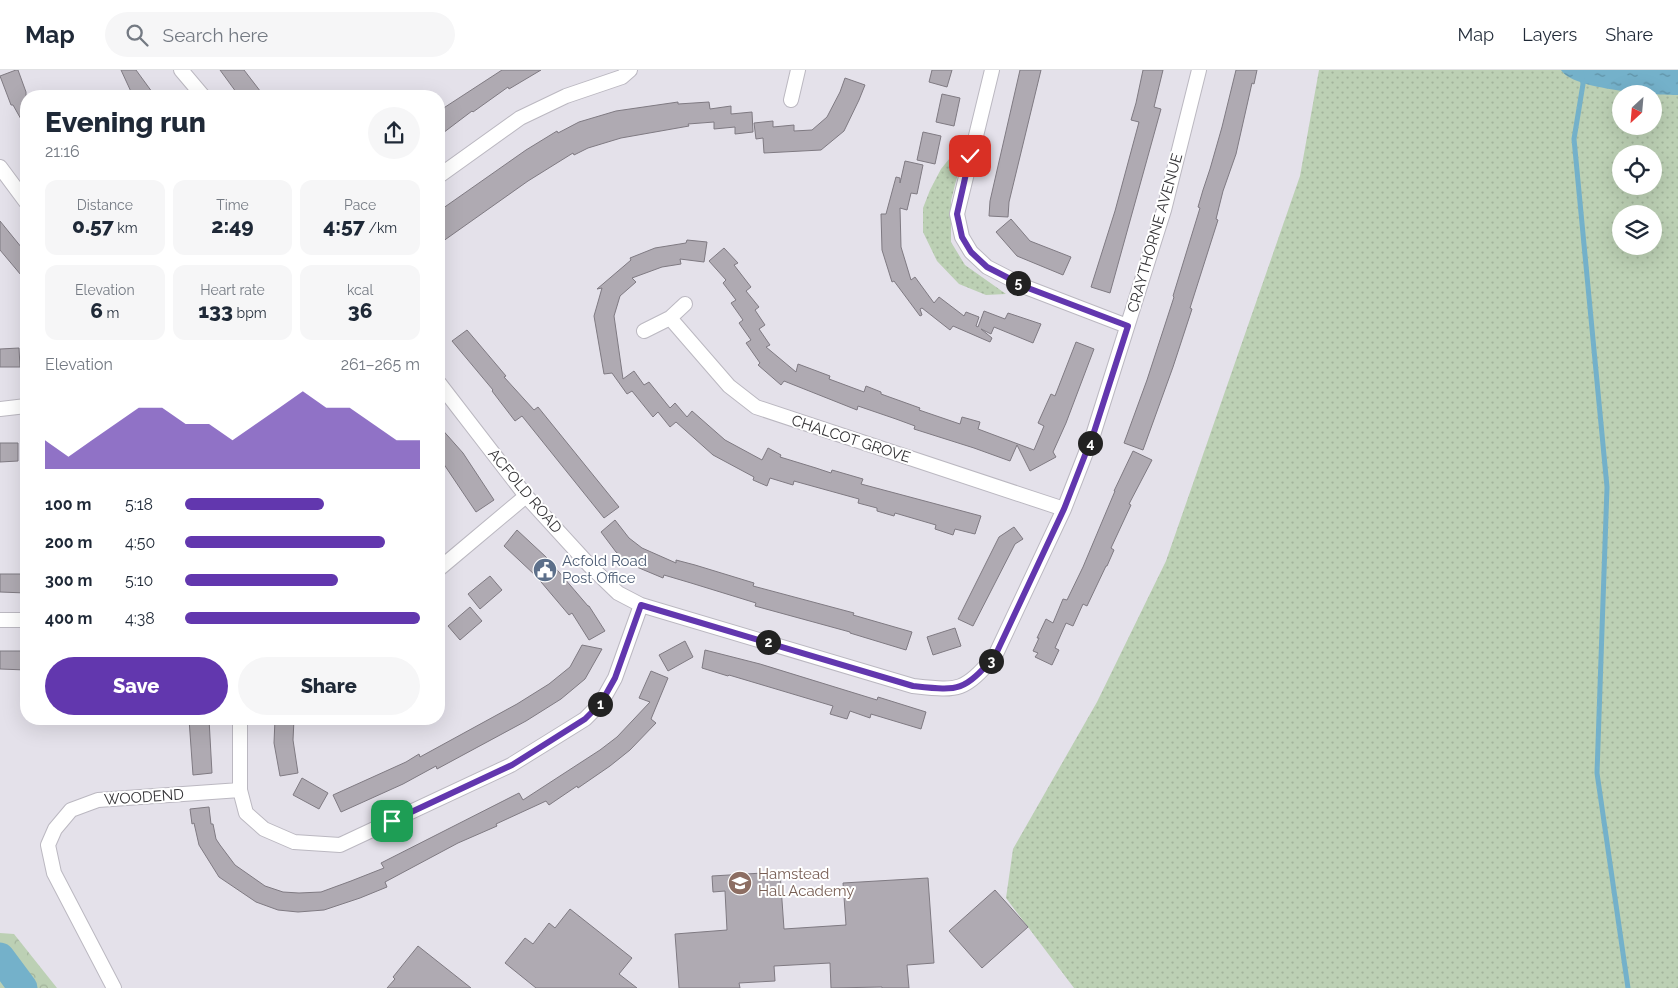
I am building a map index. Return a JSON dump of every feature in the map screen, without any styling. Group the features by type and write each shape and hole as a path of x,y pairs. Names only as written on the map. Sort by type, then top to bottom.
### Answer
{"street":[{"path":"181,70 198,90"},
{"path":"445,172 520,118 566,96 622,77 630,70"},
{"path":"791,100 798,70"},
{"path":"992,70 957,214 962,237 971,252 987,267 1028,288 1128,326"},
{"name":"CRAYTHORNE AVENUE","path":"962,687 980,673 995,656 1064,509 1094,432 1164,210 1199,70"},
{"path":"0,167 20,194"},
{"path":"644,331 670,318 684,304"},
{"name":"CHALCOT GROVE","path":"670,318 729,386 756,407 1064,509"},
{"name":"ACFOLD ROAD","path":"445,392 526,496 590,566 618,593 641,605 913,686 945,689 962,687"},
{"path":"0,409 20,407"},
{"path":"445,564 526,496"},
{"path":"240,725 240,790 246,812 264,829 294,842 340,846 512,765 585,719 601,703 615,678 641,605"},
{"path":"0,620 20,620"},
{"name":"WOODEND","path":"114,988 54,873 48,845 55,829 71,810 98,800 240,790"}],"green space":[{"path":"1319,70 1678,70 1678,988 1074,988 1006,898 1013,849 1097,702 1166,561 1300,176"},
{"path":"967,137 951,201 951,242 965,265 1006,294 986,295 959,284 937,261 923,232 923,208 930,190 941,169"},
{"path":"0,933 14,934 57,988 0,988"}],"water":[{"path":"1561,70 1678,70 1678,95 1662,94 1662,85 1612,85 1612,89 1597,87 1568,77"}],"building":[{"path":"18,70 25,90 20,90 20,117 13,105 11,105 0,76"},
{"path":"121,70 136,70 151,90 130,90"},
{"path":"220,70 244,70 259,90 235,90"},
{"path":"502,70 541,70 509,89 508,87 445,131 445,107"},
{"path":"932,70 952,70 947,87 929,82"},
{"path":"1020,70 1041,70 1009,202 1008,217 989,216 990,201"},
{"path":"1143,70 1163,70 1154,107 1161,109 1110,293 1091,287 1115,211 1139,122 1131,120"},
{"path":"1236,70 1257,70 1254,84 1252,83 1236,154 1223,191 1216,219 1218,220 1190,308 1192,309 1143,450 1124,443 1174,297 1200,208 1198,207 1222,127"},
{"path":"845,78 865,85 844,131 821,150 764,153 763,138 756,139 754,123 773,121 773,127 794,125 794,131 812,130 827,117"},
{"path":"942,94 960,98 954,126 936,122"},
{"path":"678,102 678,104 709,102 710,109 731,106 731,114 752,112 753,132 735,134 735,127 714,129 714,122 688,124 689,126 621,138 588,148 574,155 573,153 528,181 445,240 445,207 526,150 557,131 558,133 579,122 616,111"},
{"path":"923,132 941,136 935,164 917,160"},
{"path":"905,161 923,165 917,194 911,193 907,210 900,208 901,247 911,280 915,277 934,303 939,297 964,316 966,312 979,317 976,326 978,327 984,311 1005,319 1008,313 1041,324 1033,343 994,327 991,334 981,329 992,338 990,342 953,326 950,330 922,308 920,309 922,315 920,316 894,281 892,282 882,250 881,214 886,214 896,177 900,178 900,183"},
{"path":"1011,219 1030,241 1071,257 1063,275 1017,256 996,232"},
{"path":"0,221 20,246 20,274 0,250"},
{"path":"687,240 707,242 704,262 680,259 681,264 662,267 632,278 636,282 620,296 614,316 623,379 634,371 644,385 649,382 670,408 675,403 687,417 692,411 725,440 762,460 768,448 781,455 780,457 831,473 832,470 863,479 861,484 981,516 975,534 955,529 953,535 935,529 936,525 895,513 894,516 877,511 877,508 858,503 859,499 794,481 793,485 770,478 767,486 753,480 754,477 713,455 676,422 670,427 658,412 653,417 632,391 627,394 612,373 604,374 594,316 602,288 597,289 631,260 630,258 655,248 686,243"},
{"path":"724,248 738,263 734,265 751,287 746,291 759,307 755,310 765,325 759,329 770,345 766,347 796,372 798,364 830,376 829,379 864,392 866,386 881,392 881,394 920,408 919,410 960,424 962,417 980,422 978,429 1034,450 1044,426 1038,423 1051,394 1055,396 1076,342 1094,349 1053,452 1056,457 1030,471 1017,445 1010,461 914,429 915,426 858,406 857,410 784,381 781,385 758,365 760,363 746,343 751,340 739,323 743,320 731,303 736,300 723,283 726,280 709,261"},
{"path":"467,330 506,376 504,377 534,410 538,407 619,507 604,518 522,416 515,421 493,390 452,341"},
{"path":"19,348 20,367 0,367 0,349"},
{"path":"445,433 463,453 494,500 476,512 445,466"},
{"path":"0,443 18,443 18,461 0,462"},
{"path":"1133,451 1152,460 1129,504 1131,505 1111,548 1114,550 1107,566 1087,606 1083,604 1073,626 1066,623 1055,648 1059,650 1052,665 1035,657 1038,653 1033,651 1039,638 1037,638 1046,619 1053,623 1063,599 1067,600"},
{"path":"615,520 629,538 642,548 676,563 676,560 695,565 754,583 753,586 854,613 853,615 912,632 906,650 850,632 755,606 756,603 664,575 663,578 632,565 616,552 601,532"},
{"path":"1014,527 1023,539 1015,544 973,626 958,619 999,537"},
{"path":"517,530 546,557 589,606 605,631 589,640 572,613 569,615 536,576 504,546"},
{"path":"0,574 20,574 20,593 0,592"},
{"path":"490,576 502,590 480,609 468,594"},
{"path":"470,607 482,621 460,640 448,626"},
{"path":"955,628 961,646 933,655 927,637"},
{"path":"685,641 693,657 668,671 659,655"},
{"path":"582,645 602,649 585,679 561,699 526,721 437,769 436,766 403,784 341,812 333,795 406,762 419,754 420,757 517,704 549,684 570,667"},
{"path":"705,650 760,664 877,700 878,697 926,712 921,729 871,714 870,718 850,711 847,719 830,714 833,706 702,668"},
{"path":"0,651 20,651 20,670 0,669"},
{"path":"651,671 668,678 651,719 656,723 630,750 610,766 549,805 546,801 496,824 497,826 458,843 385,882 387,887 360,898 324,910 298,912 278,910 256,902 219,877 199,845 194,823 192,824 190,809 209,807 211,824 213,824 216,839 220,845 235,865 265,886 283,892 321,892 351,881 384,868 381,863 519,793 523,800 600,750 617,737 650,702 639,698"},
{"path":"189,725 209,725 212,773 193,775"},
{"path":"275,725 294,725 293,740 298,773 280,776 274,743"},
{"path":"302,778 328,793 319,809 293,795"},
{"path":"780,872 784,929 846,925 843,883 928,878 934,963 907,965 909,988 831,988 830,963 774,966 775,981 739,983 740,988 679,988 675,934 727,930 725,891 713,892 712,876"},
{"path":"995,890 1028,927 982,968 949,931"},
{"path":"570,909 632,958 619,974 637,988 536,988 505,963 525,938 533,944 549,923 555,928"},
{"path":"418,946 471,988 387,988 395,979 393,977"}],"waterway":[{"path":"1581,70 1583,84 1574,139 1607,487 1597,773 1628,988"},
{"path":"0,957 23,988"}],"place":[{"name":"Acfold Road Post Office","path":"545,570"},
{"name":"Hamstead Hall Academy","path":"740,883"}],"route":[{"path":"392,821 512,765 585,719 601,703 615,678 641,605 866,670 913,686 945,689 962,687 980,673 995,656 1064,509 1094,432 1128,326 1028,288 987,267 971,252 962,237 957,214 970,156"}]}
